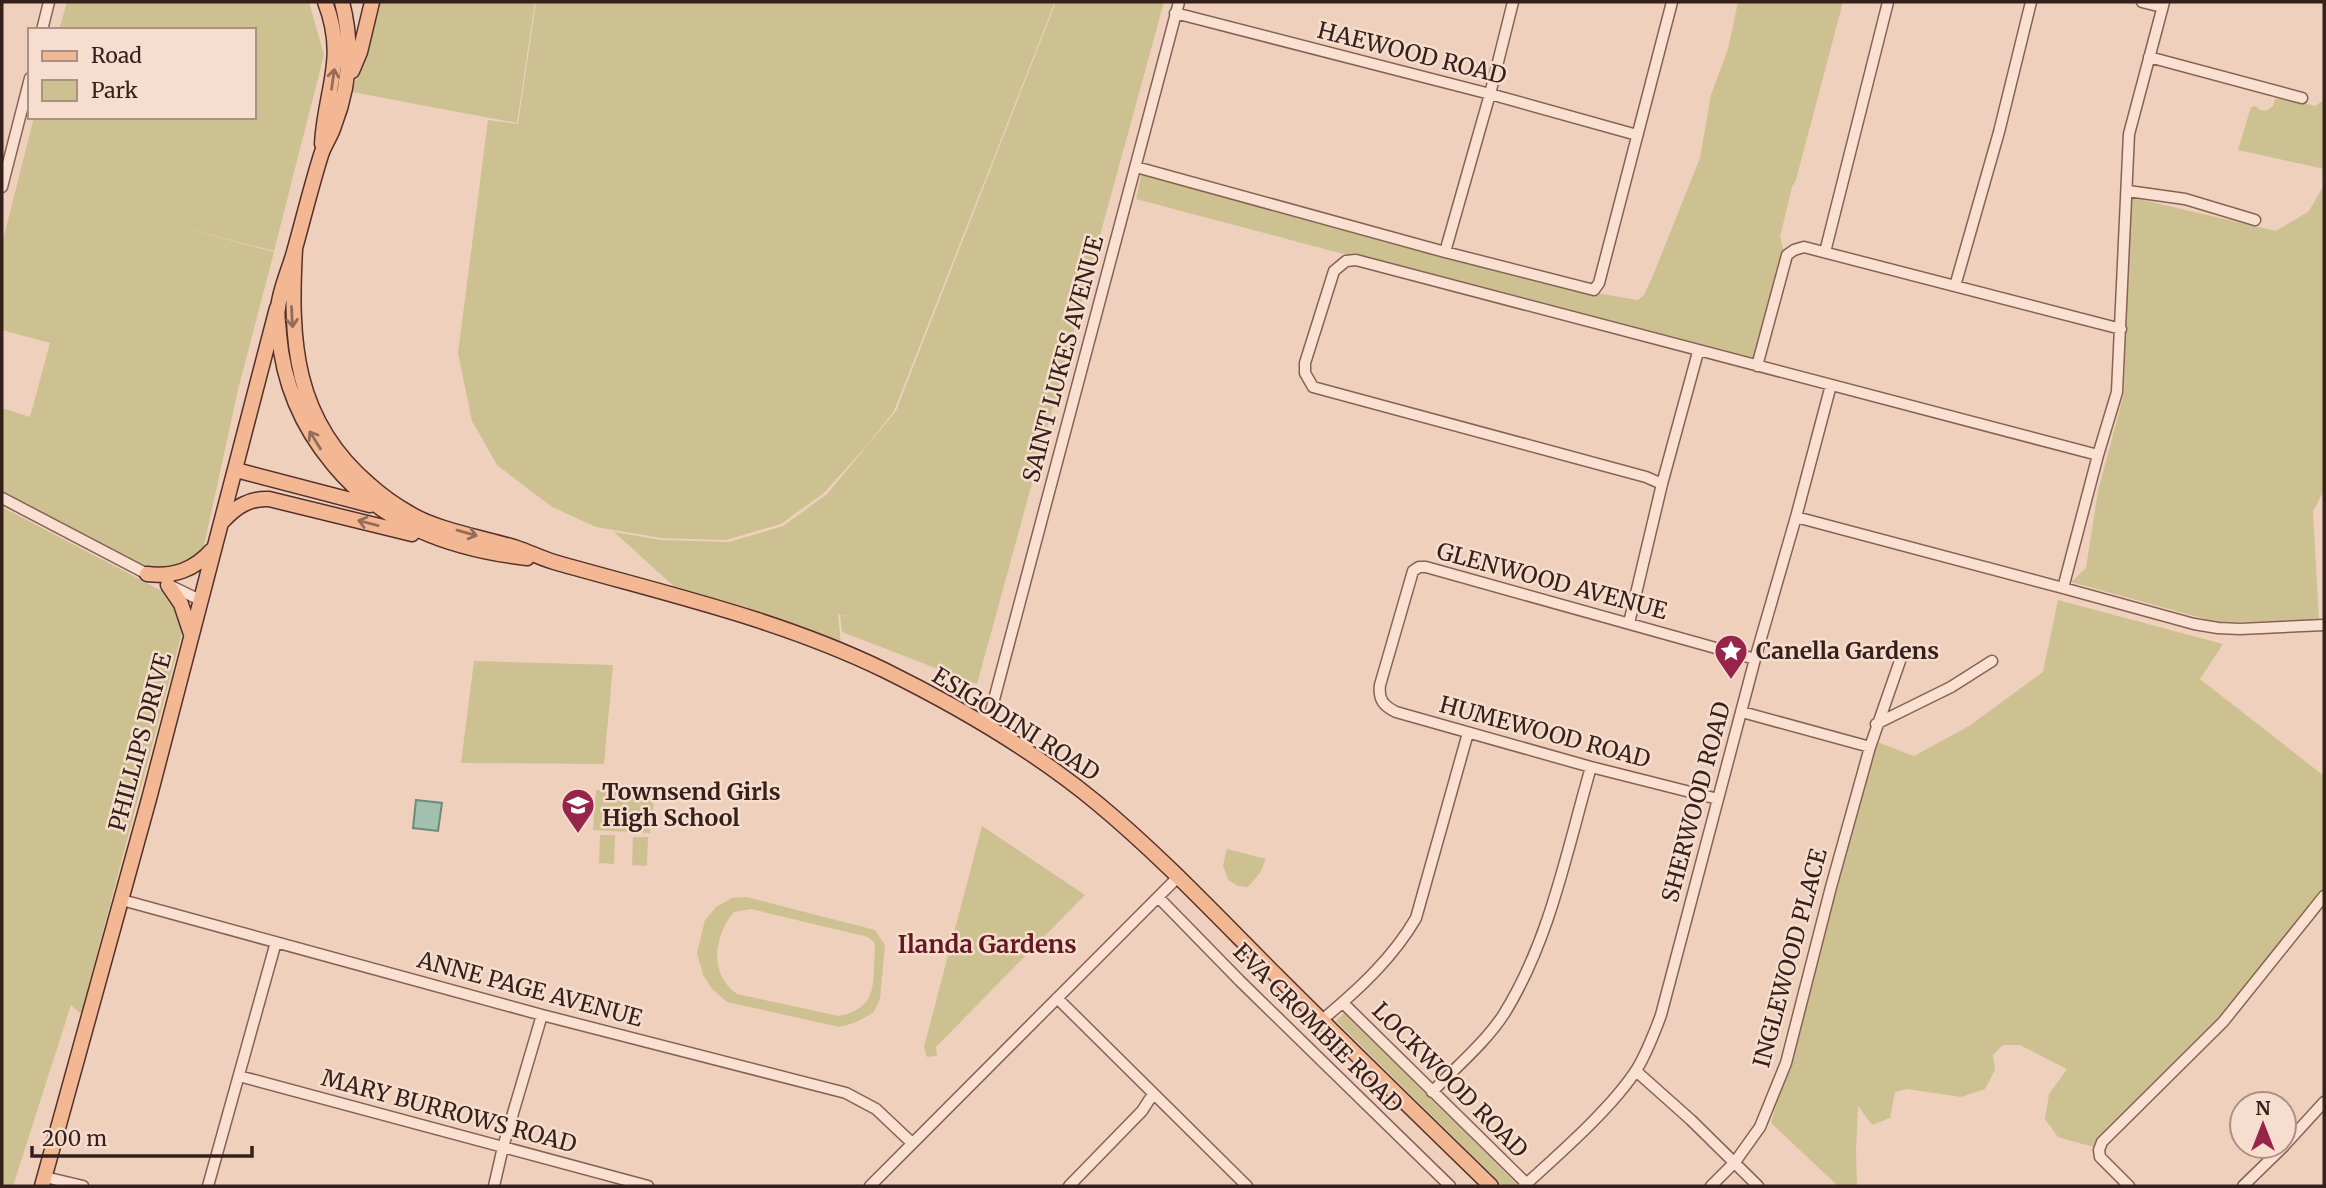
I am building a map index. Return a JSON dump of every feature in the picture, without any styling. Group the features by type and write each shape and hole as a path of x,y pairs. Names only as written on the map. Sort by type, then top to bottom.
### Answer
{"main road":[{"name":"ESIGODINI ROAD","path":"322,152 323,124 334,78 335,55 331,20 325,2"},
{"path":"334,2 340,33 335,55"},
{"name":"ESIGODINI ROAD","path":"342,2 349,36 347,81 334,127 322,152 277,308 284,371 290,391 315,442 344,478 377,507 402,523 481,552 549,560"},
{"path":"347,81 360,52 372,2"},
{"name":"ESIGODINI ROAD","path":"295,248 292,303 295,353 304,387 333,445 369,484 411,515 549,560 670,592 798,633 884,670 987,726 1095,802 1179,876 1491,1186"},
{"name":"PHILLIPS DRIVE","path":"43,1182 122,900 277,308"},
{"path":"236,470 411,515"},
{"path":"220,524 241,505 269,499 481,552"},
{"path":"147,573 167,575 187,570 213,549"},
{"path":"168,585 181,604 191,635"}],"street":[{"path":"42,28 49,2"},
{"path":"1445,252 1513,2"},
{"path":"1136,167 1594,290 1599,283 1672,2"},
{"path":"1825,252 1888,2"},
{"path":"1955,286 1999,132 2031,2"},
{"path":"2063,588 2117,392 2129,134 2163,4 2142,2"},
{"name":"HAEWOOD ROAD","path":"1177,7 1637,135"},
{"name":"SAINT LUKES AVENUE","path":"987,726 1177,7"},
{"path":"2149,57 2302,98"},
{"path":"2,187 5,159 28,84"},
{"path":"2128,191 2185,199 2255,220"},
{"path":"1757,366 1787,255 1804,247 2121,329"},
{"path":"1662,484 1646,477 1317,389 1307,378 1306,363 1334,271 1346,261 1356,260 2098,455"},
{"path":"1629,623 1662,484 1698,352"},
{"name":"SHERWOOD ROAD","path":"1527,1186 1587,1126 1636,1071 1650,1046 1661,1015 1830,385"},
{"path":"2,498 200,600"},
{"path":"1796,517 2194,624 2240,629 2324,625"},
{"name":"GLENWOOD AVENUE","path":"1380,685 1413,571 1419,567 1755,659"},
{"name":"INGLEWOOD PLACE","path":"1711,1186 1735,1162 1760,1127 1786,1063 1830,887 1876,724 1901,658"},
{"path":"1876,724 1951,687 1992,660"},
{"name":"HUMEWOOD ROAD","path":"1380,685 1380,697 1387,707 1396,712 1591,767 1718,799"},
{"path":"1742,712 1870,747"},
{"path":"1322,1020 1343,1003 1403,939 1416,918 1468,733"},
{"path":"1432,1093 1493,1028 1515,995 1543,933 1591,767"},
{"path":"870,1186 1179,876"},
{"path":"2129,1186 2100,1157 2102,1142 2223,1022 2324,896"},
{"name":"EVA CROMBIE ROAD","path":"1159,898 1450,1186"},
{"name":"ANNE PAGE AVENUE","path":"122,900 542,1015 846,1093 876,1109 912,1143"},
{"path":"208,1186 275,942"},
{"path":"1057,998 1247,1186"},
{"name":"LOCKWOOD ROAD","path":"1343,1003 1527,1186"},
{"path":"494,1186 542,1015"},
{"path":"1636,1071 1758,1186"},
{"name":"MARY BURROWS ROAD","path":"239,1076 648,1186"},
{"path":"1069,1186 1142,1111 1153,1094"},
{"path":"2298,1131 2324,1102"},
{"path":"2244,1186 2270,1160"},
{"path":"43,1182 83,1186"}],"green space":[{"path":"67,2 309,2 324,55 274,251 161,222 274,252 238,390 203,550 180,568 142,566 2,492 2,408 30,417 50,343 2,330 2,244 33,119 256,119 256,28 60,28"},
{"path":"378,2 535,2 517,123 352,92"},
{"path":"536,2 1055,2 894,411 824,493 781,524 726,540 661,538 596,527 552,507 497,465 472,421 458,353 488,120 518,124"},
{"path":"1056,2 1164,2 977,684 842,632 840,615 856,618 838,614 841,644 679,591 614,532 661,540 729,542 783,526 827,494 896,411"},
{"path":"1738,2 1843,2 1792,187 1780,237 1785,255 1755,363 1136,199 1142,171 1590,292 1638,300 1644,295 1654,273 1700,158 1711,95 1728,49"},
{"path":"2286,98 2315,106 2324,100 2324,169 2238,150 2251,107 2256,106 2266,111 2273,106 2275,99"},
{"path":"2324,185 2324,490 2313,512 2319,621 2216,622 2071,582 2086,568 2098,491 2124,393 2130,197 2276,231 2309,211"},
{"path":"2,507 164,592 176,607 183,629 81,1014 71,1005 13,1186 2,1186"},
{"path":"2058,600 2223,644 2200,679 2324,776 2324,889 2218,1019 2096,1140 2093,1147 2058,1137 2045,1119 2049,1094 2067,1069 2020,1045 2003,1045 1993,1055 1995,1070 1985,1089 1961,1097 1907,1089 1895,1092 1890,1118 1872,1125 1858,1106 1857,1186 1838,1186 1771,1123 1877,742 1914,756 1969,726 2043,672"},
{"path":"474,661 613,665 604,764 461,763"},
{"path":"596,790 655,794 650,833 593,830"},
{"path":"982,826 1085,895 936,1047 937,1056 927,1057 924,1047"},
{"path":"600,835 615,835 614,864 599,863"},
{"path":"633,837 648,837 647,866 632,865"},
{"path":"1227,849 1266,859 1260,873 1248,887 1238,886 1228,880 1223,865"},
{"path":"746,897 875,930 885,945 880,999 874,1012 854,1023 839,1027 727,1002 712,989 703,975 697,953 705,920 716,907 732,898","holes":["751,909 868,937 874,942 875,948 871,992 862,1006 839,1016 737,994 721,976 718,965 717,954 722,932 734,912"]},
{"path":"1344,1013 1518,1185 1503,1186 1336,1021"}],"shaded area":[{"path":"416,800 442,803 438,831 413,828"}],"place":[{"name":"Canella Gardens","path":"1731,681"},
{"name":"Townsend Girls High School","path":"578,835"}],"district":[{"name":"Ilanda Gardens","path":"987,945"}]}
